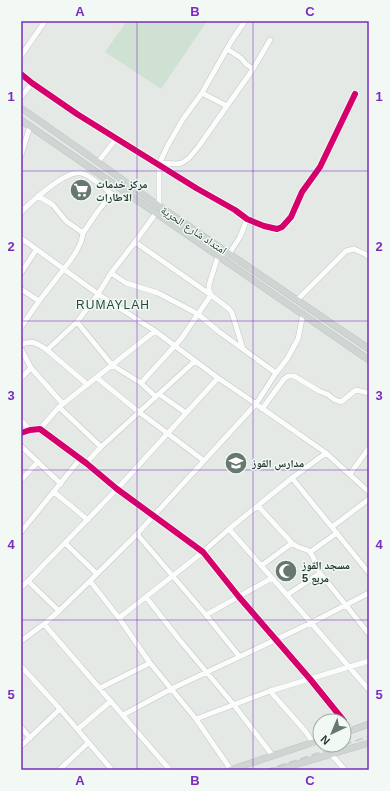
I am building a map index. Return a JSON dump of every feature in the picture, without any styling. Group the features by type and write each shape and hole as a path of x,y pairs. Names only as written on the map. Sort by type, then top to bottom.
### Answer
{"main road":[{"name":"امتداد شارع الحرية","path":"21,108 159,206 369,349"},
{"name":"امتداد شارع الحرية","path":"21,120 369,360"},
{"path":"82,162 87,154"},
{"path":"352,730 369,724"},
{"path":"230,770 312,742"},
{"path":"277,770 291,768 369,743"}],"street":[{"path":"21,56 45,21"},
{"path":"159,206 159,164 183,119 202,93 244,21"},
{"path":"159,164 182,163 200,146 253,69 270,40"},
{"path":"228,49 253,69"},
{"path":"21,74 32,84 76,114 196,188 235,210 247,219 264,226 277,229 282,227 291,217 302,192 320,167 355,94"},
{"path":"21,97 32,84"},
{"path":"202,93 227,106"},
{"path":"21,155 30,126"},
{"path":"98,162 116,139"},
{"path":"21,213 48,188 73,173 80,173 92,179 112,194"},
{"path":"92,179 99,173"},
{"path":"21,327 76,252 84,233 98,211 112,194 120,188"},
{"path":"38,196 52,206 66,221 84,233"},
{"path":"47,350 77,322 98,294 111,273 156,213"},
{"path":"229,254 240,237 247,219"},
{"path":"21,238 98,294 155,331 194,361 326,453 369,492"},
{"path":"135,242 229,309 232,313 243,349"},
{"path":"297,300 346,251 354,249 369,257"},
{"path":"21,273 36,250"},
{"path":"211,295 209,285 218,256"},
{"path":"111,273 126,283 158,293 198,314 218,331 276,373"},
{"path":"21,289 39,301"},
{"path":"141,383 191,326 211,295"},
{"path":"21,641 59,611 97,574 256,404 287,359 298,339 303,314"},
{"path":"77,322 112,365 141,383 157,396 186,413"},
{"path":"21,433 40,429 61,406 155,331"},
{"path":"21,345 30,342 40,345 88,384"},
{"path":"21,349 31,368 61,406 101,448"},
{"path":"86,463 194,361"},
{"path":"21,378 31,368"},
{"path":"262,409 284,379 290,376 294,376 340,402 356,390 369,393"},
{"path":"97,378 203,460"},
{"path":"21,587 88,520 218,378"},
{"path":"21,420 30,430"},
{"path":"40,429 86,463 117,489 203,552 239,597 338,713"},
{"path":"21,446 61,484"},
{"path":"350,474 369,448"},
{"path":"119,618 203,552 292,478 326,453"},
{"path":"21,532 80,459"},
{"path":"21,480 38,462"},
{"path":"292,478 369,573"},
{"path":"54,492 88,520"},
{"path":"332,527 369,499"},
{"path":"258,506 292,543 310,552 320,573 369,634"},
{"path":"229,529 369,690"},
{"path":"310,552 337,533"},
{"path":"136,534 206,615 239,656"},
{"path":"64,543 97,574"},
{"path":"261,566 292,543"},
{"path":"287,595 320,573"},
{"path":"206,615 272,578"},
{"path":"28,581 59,611"},
{"path":"90,581 119,618 150,663 196,719 230,770"},
{"path":"123,715 171,689 311,623 369,593"},
{"path":"146,597 234,705 273,756"},
{"path":"44,624 170,770"},
{"path":"196,719 270,692 369,661"},
{"path":"100,688 150,663"},
{"path":"21,666 78,729 88,743 112,770"},
{"path":"270,692 312,741"},
{"path":"78,729 111,701"},
{"path":"21,746 60,709"},
{"path":"21,727 30,738"},
{"path":"61,770 88,743"},
{"path":"331,754 345,770"}],"green space":[{"path":"127,21 207,21 161,89 105,52"}],"railway":[{"path":"352,742 369,736"},
{"path":"266,770 318,753"}],"cycle path":[{"path":"21,74 77,114 196,188 235,210 247,219 264,226 277,229 282,227 291,217 302,192 320,167 355,94"},
{"path":"21,433 40,429 86,463 117,489 203,552 239,597 338,713"}],"place":[{"name":"مركز خدمات الاطارات","path":"81,190"},
{"name":"مدارس القوز","path":"236,463"},
{"name":"مسجد القوز مربع 5","path":"286,571"}],"district":[{"name":"RUMAYLAH","path":"113,305"}]}
